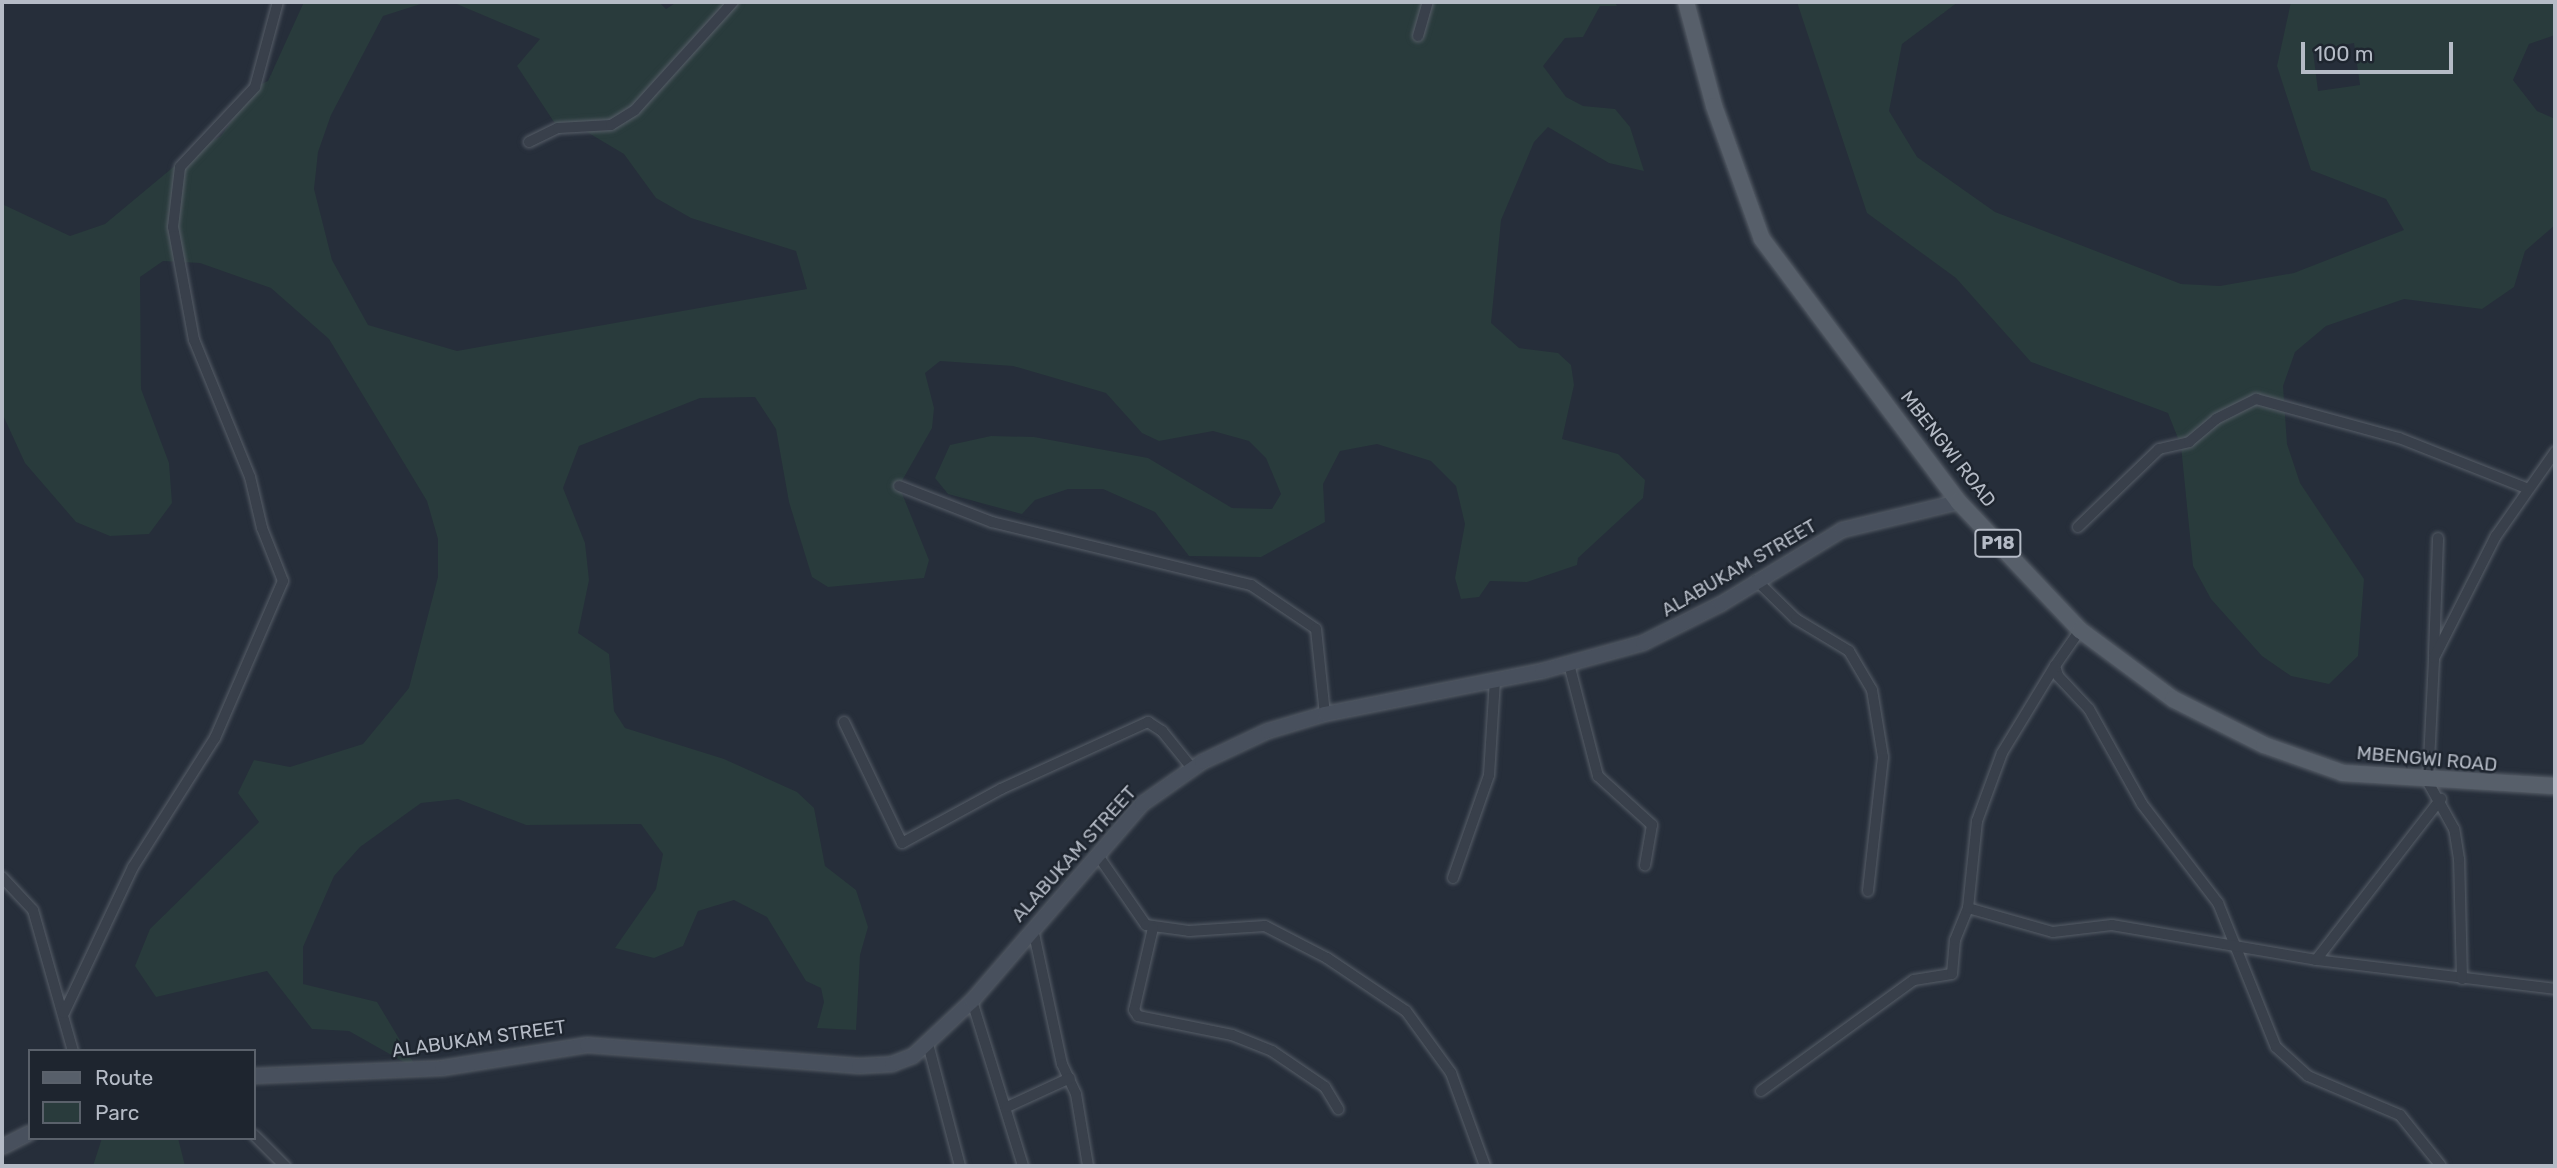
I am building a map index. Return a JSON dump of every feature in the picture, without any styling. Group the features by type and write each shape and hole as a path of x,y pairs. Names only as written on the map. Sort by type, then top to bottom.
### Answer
{"main road":[{"name":"MBENGWI ROAD","path":"1686,2 1714,106 1762,239 1959,502 2080,630 2173,699 2264,745 2343,773 2428,782 2555,786"}],"street":[{"path":"64,1013 133,867 215,738 284,581 262,528 250,477 191,329 173,227 180,167 254,87 278,2"},
{"path":"529,142 558,128 611,125 635,110 733,2"},
{"path":"1418,36 1428,2"},
{"path":"2078,527 2159,449 2189,442 2217,419 2256,399 2399,438 2526,488"},
{"path":"2434,658 2526,488 2555,452"},
{"path":"899,486 992,522 1251,585 1316,629 1325,714"},
{"name":"ALABUKAM STREET","path":"256,1076 442,1068 587,1045 859,1066 892,1063 928,1044 972,1001 1142,804 1192,768 1268,731 1325,714 1569,664 1668,632 1842,530 1959,502"},
{"path":"2438,538 2428,782 2441,799 2454,829 2463,886 2462,979"},
{"path":"1756,580 1796,619 1849,651 1872,690 1883,757 1868,891"},
{"path":"1760,1091 1903,986 1952,974 1955,940 1968,908 1971,852 1985,798 2002,753 2080,630"},
{"path":"1569,664 1598,776 1652,825 1645,865"},
{"path":"2055,666 2063,684 2089,709 2142,804 2218,902 2241,947 2276,1047 2288,1061 2339,1092 2400,1115 2441,1166"},
{"path":"1453,878 1489,775 1495,680"},
{"path":"844,722 898,837 909,844 1001,789 1148,722 1162,730 1192,768"},
{"path":"2316,960 2441,799"},
{"path":"1097,854 1153,928"},
{"path":"2,877 33,909 73,1049"},
{"path":"1968,908 2053,932 2112,925 2316,960 2555,989"},
{"path":"1153,928 1265,926 1328,958 1406,1011 1451,1073 1485,1166"},
{"path":"1153,928 1134,1010 1138,1016 1232,1035 1272,1051 1325,1087 1338,1109"},
{"path":"1032,929 1070,1078 1088,1166"},
{"path":"972,1001 1007,1107 1023,1166"},
{"path":"928,1044 960,1166"},
{"path":"1007,1107 1070,1078"},
{"path":"2,1147 28,1134"},
{"path":"256,1137 285,1166"}],"green space":[{"path":"304,2 427,2 383,16 331,115 318,152 314,189 332,260 368,325 457,351 807,289 796,251 691,218 656,198 624,154 582,129 558,128 517,66 540,39 452,2 659,2 666,9 677,2 1615,2 1617,6 1600,6 1583,37 1565,38 1543,66 1566,97 1583,106 1615,109 1630,127 1644,171 1609,163 1548,127 1534,142 1501,220 1491,323 1519,348 1558,353 1571,365 1574,385 1562,439 1618,454 1645,480 1643,498 1578,558 1577,565 1527,582 1490,581 1479,597 1461,599 1455,578 1465,524 1456,486 1431,461 1377,444 1340,451 1323,484 1325,522 1261,557 1189,556 1155,512 1103,489 1068,489 1035,500 1022,514 948,494 935,478 950,445 991,436 1034,437 1148,458 1232,508 1272,509 1281,494 1266,458 1249,441 1213,431 1159,441 1142,433 1106,393 1013,366 940,361 925,373 934,408 932,428 899,486 929,560 924,578 828,587 812,577 789,502 776,429 755,397 700,398 579,446 563,488 585,543 589,580 578,633 609,654 614,711 625,728 724,759 797,792 814,808 825,866 856,890 868,927 860,955 856,1030 817,1028 824,1002 821,988 806,981 767,917 734,900 698,911 683,946 654,958 615,948 656,889 663,854 641,824 526,825 458,799 421,803 360,847 334,876 303,947 303,984 377,1002 418,1070 349,1031 312,1029 267,971 156,997 135,966 150,929 259,822 238,793 254,760 290,767 363,744 409,688 438,577 438,539 427,501 329,339 271,288 200,263 163,261 140,277 141,389 169,463 172,503 149,534 110,536 76,522 25,463 2,413 2,204 70,236 105,224 189,154 221,136 255,87 268,81"},
{"path":"1797,2 1958,2 1902,44 1889,111 1917,157 1995,212 2181,284 2220,286 2294,273 2404,230 2386,199 2311,170 2277,66 2291,2 2555,2 2555,35 2529,44 2513,80 2537,111 2555,119 2555,225 2525,251 2514,287 2482,309 2404,299 2326,326 2295,352 2283,386 2287,444 2300,483 2364,579 2358,656 2329,684 2291,676 2262,656 2211,599 2193,566 2181,446 2168,413 2031,362 1956,278 1867,213","holes":["2354,43 2360,85 2318,91 2313,51"]},
{"path":"101,1140 178,1140 185,1166 93,1166"}]}
